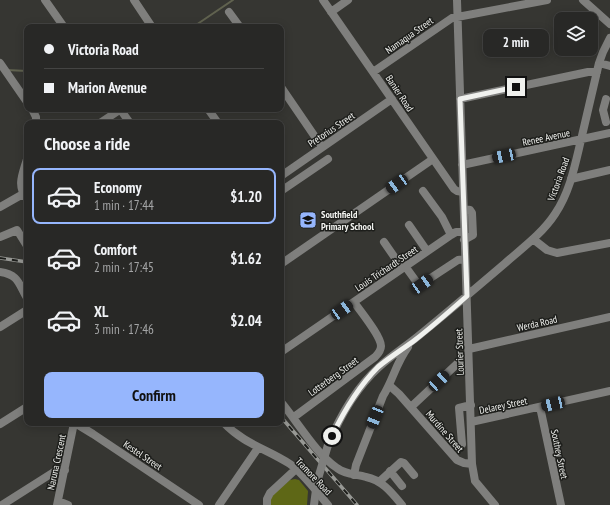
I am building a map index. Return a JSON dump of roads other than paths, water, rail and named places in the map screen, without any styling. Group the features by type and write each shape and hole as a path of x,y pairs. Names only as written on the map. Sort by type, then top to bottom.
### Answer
{"street":[{"path":"45,0 62,24"},
{"path":"134,0 150,24"},
{"name":"Banier Road","path":"323,0 454,189 463,192"},
{"path":"331,12 348,0"},
{"path":"457,0 464,209 471,211 473,227 472,236 464,236"},
{"name":"Namaqua Street","path":"373,72 447,20 457,16 547,0"},
{"path":"583,0 610,24"},
{"path":"229,12 238,24"},
{"name":"Victoria Road","path":"314,505 317,482 328,445 343,414 359,389 378,368 398,351 415,340 533,238 545,227 555,214 562,202 571,179 599,63 610,38"},
{"path":"599,63 610,66"},
{"path":"1,64 24,98"},
{"path":"460,99 588,72 597,72"},
{"path":"0,78 10,78"},
{"path":"284,91 322,147"},
{"path":"591,97 608,99 604,110 606,122"},
{"name":"Pretorius Street","path":"284,174 392,99"},
{"path":"104,120 116,112"},
{"name":"Renee Avenue","path":"462,165 610,133"},
{"path":"312,154 320,164"},
{"path":"284,189 328,159"},
{"path":"284,262 433,159"},
{"path":"24,169 20,184 24,194"},
{"path":"571,179 610,170"},
{"path":"423,191 442,217 451,235"},
{"path":"0,207 24,197"},
{"path":"409,225 427,251"},
{"path":"0,237 18,230 24,241"},
{"name":"Louis Trichardt Street","path":"284,347 354,302 451,235 456,232 464,236"},
{"name":"Lourier Street","path":"464,236 472,464"},
{"path":"533,238 547,250 557,254 610,243"},
{"path":"384,242 420,285 458,260 465,258"},
{"path":"0,272 13,275 24,293"},
{"name":"Lotterberg Street","path":"294,417 375,357 382,348 377,336 354,302"},
{"path":"0,327 24,312"},
{"name":"Werda Road","path":"469,349 610,317"},
{"name":"Victoria Road","path":"354,475 356,465 381,402 390,386 394,370 401,357 415,340"},
{"path":"410,407 458,363"},
{"name":"Murdine Street","path":"390,386 457,460 472,464"},
{"name":"Delarey Street","path":"471,422 610,393"},
{"path":"284,405 305,433 332,464 340,470 354,475 369,477 379,482 402,505"},
{"path":"462,444 459,408 471,405"},
{"name":"Southey Street","path":"540,407 561,505"},
{"path":"0,424 24,408"},
{"name":"Naruna Crescent","path":"58,503 73,426"},
{"name":"Kestel Street","path":"79,426 100,438 199,505"},
{"name":"Tramore Road","path":"227,426 239,436 258,448 281,459 296,469 328,505"},
{"path":"219,505 258,448"},
{"path":"379,482 402,462 414,475"},
{"path":"472,464 475,481 495,505"},
{"path":"268,505 267,499 270,493 296,469"},
{"path":"2,505 57,470 65,470"},
{"path":"390,472 402,486"},
{"path":"58,503 68,505"}],"waterway":[{"path":"197,24 233,0"},
{"path":"7,70 24,71"}],"railway":[{"path":"0,258 24,262"},
{"path":"284,420 357,505"}],"place":[{"name":"Southfield Primary School","path":"308,220"}]}
